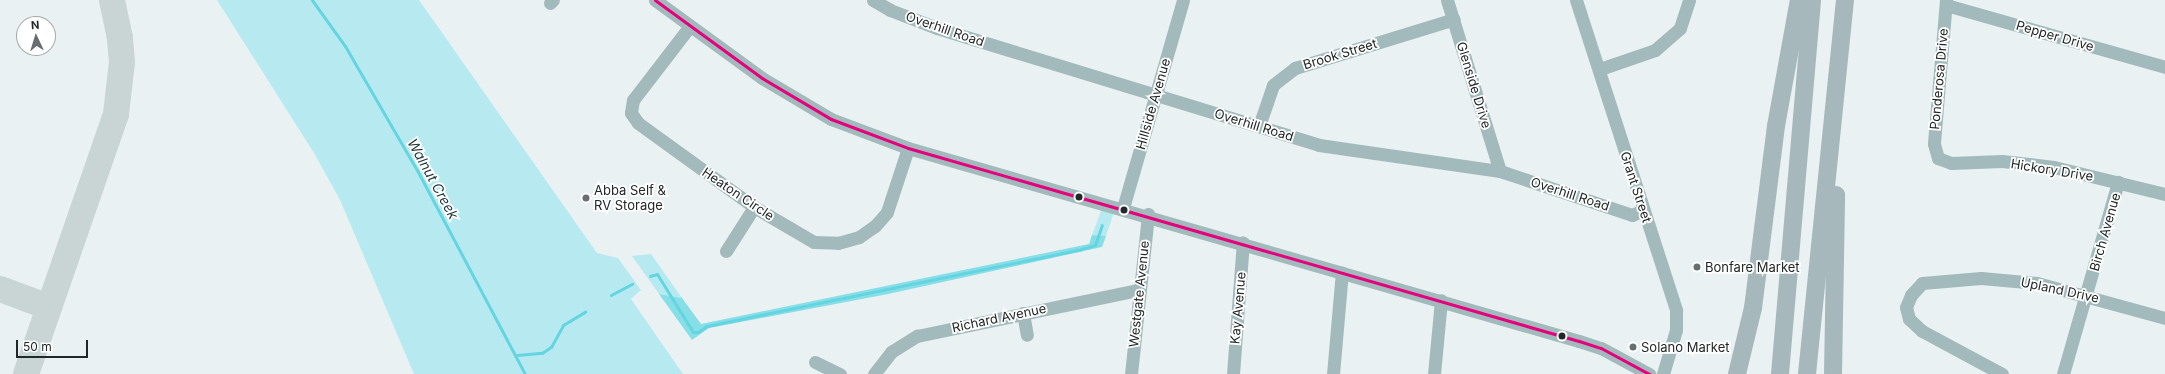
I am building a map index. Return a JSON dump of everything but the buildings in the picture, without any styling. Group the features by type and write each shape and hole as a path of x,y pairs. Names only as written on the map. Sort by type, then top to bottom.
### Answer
{"highway":[{"path":"1737,374 1753,308 1776,126 1799,0"},
{"path":"1780,374 1812,0"},
{"path":"1806,374 1845,0"},
{"path":"1833,374 1834,246 1842,141 1835,95"}],"street":[{"path":"656,0 762,78 831,119 908,148 1148,214 1601,348 1649,374"},
{"name":"Overhill Road","path":"873,0 892,5 937,28 1319,145 1500,171 1632,214 1643,210"},
{"name":"Hillside Avenue","path":"1123,208 1183,0"},
{"name":"Glenside Drive","path":"1447,0 1454,18 1500,171"},
{"name":"Grant Street","path":"1576,0 1600,69 1678,320 1663,374"},
{"path":"1600,69 1655,50 1680,28 1689,0"},
{"name":"Pepper Drive","path":"1946,2 2165,66"},
{"name":"Ponderosa Drive","path":"1938,158 1934,144 1946,2"},
{"name":"Brook Street","path":"1259,126 1273,85 1295,68 1454,18"},
{"name":"Heaton Circle","path":"690,26 633,100 631,113 638,123 754,207 814,242 838,243 859,237 887,212 908,148"},
{"name":"Hickory Drive","path":"1938,158 1951,163 2002,162 2054,167 2165,194"},
{"name":"Birch Avenue","path":"2063,374 2087,295 2118,182"},
{"path":"726,251 754,207"},
{"name":"Westgate Avenue","path":"1131,374 1138,290 1148,214"},
{"name":"Kay Avenue","path":"1233,374 1243,242"},
{"path":"1332,374 1342,272"},
{"name":"Upland Drive","path":"2002,374 1922,331 1910,319 1906,307 1911,295 1922,283 1981,278 2037,283 2087,295 2165,318"},
{"name":"Richard Avenue","path":"874,374 891,352 917,336 1138,290"},
{"path":"1434,374 1441,300"},
{"path":"1023,313 1028,335"},
{"path":"814,362 840,374"}],"shaded area":[{"path":"217,0 419,0 597,253 618,258 641,290 631,299 683,374 414,374 340,200 314,153"},
{"path":"1104,203 1116,206 1106,236 1092,235"},
{"path":"1092,235 1106,236 1102,247 888,294 709,328 692,340 659,294 682,298 701,324 1089,244"},
{"path":"651,254 682,298 659,294 632,256"}],"waterway":[{"name":"Walnut Creek","path":"312,0 345,46 417,170 525,374"},
{"path":"650,276 657,274 693,332 698,332 707,326 1081,249 1095,245 1102,225"},
{"path":"611,295 632,284"},
{"path":"517,355 542,353 551,347 563,325 585,312"}],"taxiway":[{"path":"26,374 116,114 122,62 120,38 112,0"},
{"path":"0,289 49,307"}],"transit line":[{"path":"655,0 762,78 831,119 908,148 1579,341 1601,348 1649,374"}],"place":[{"name":"Abba Self & RV Storage","path":"586,198"},
{"name":"Bonfare Market","path":"1697,267"},
{"name":"Solano Market","path":"1633,347"}]}
